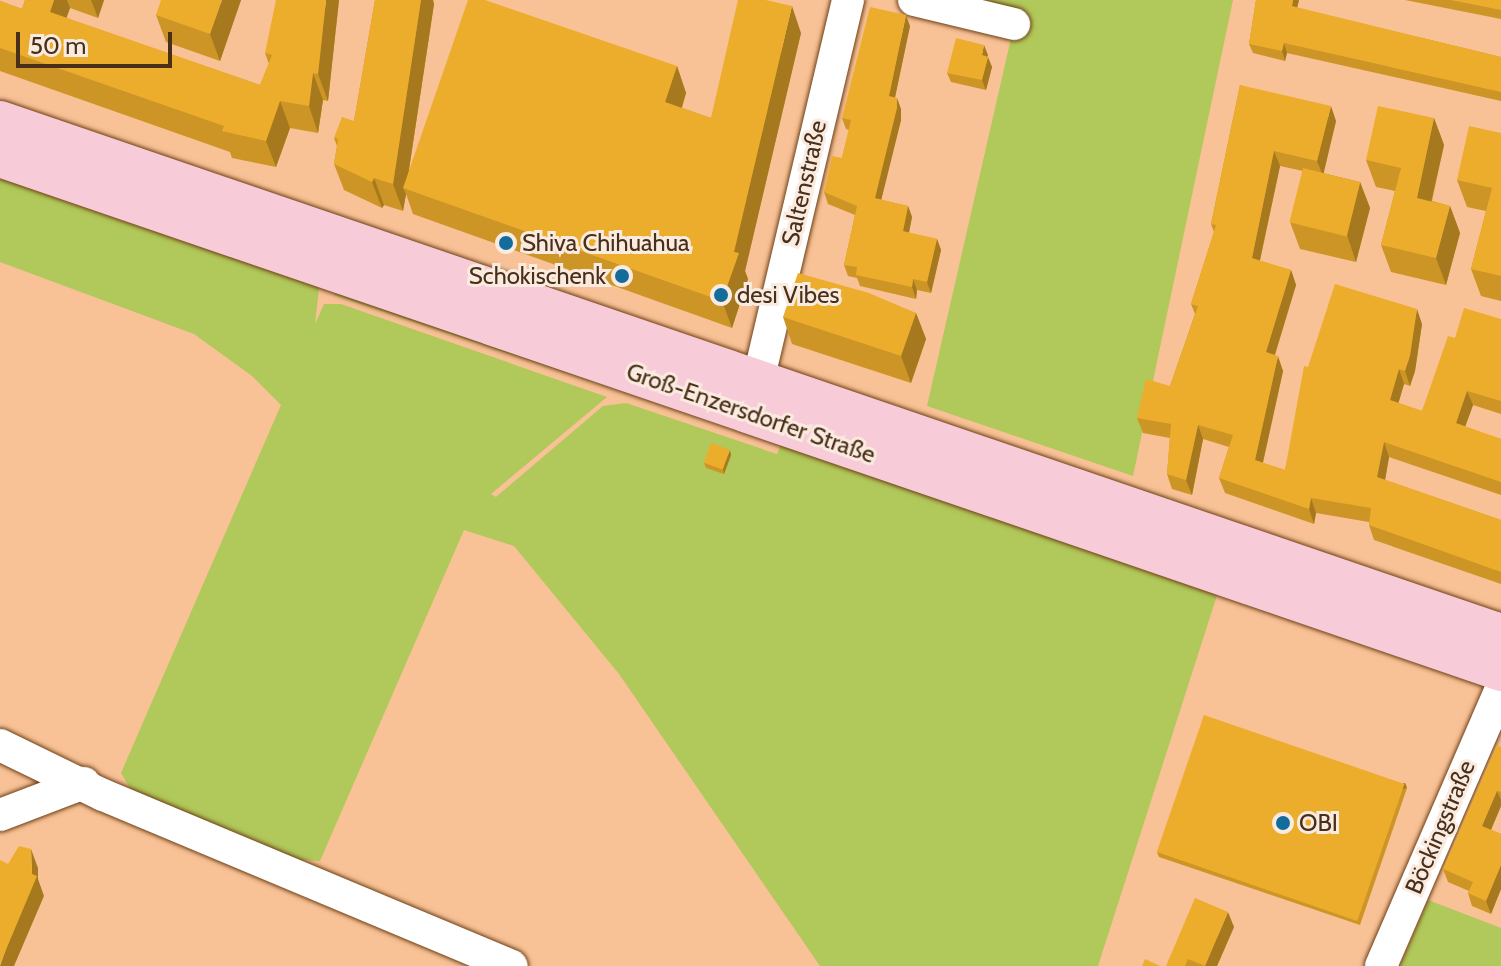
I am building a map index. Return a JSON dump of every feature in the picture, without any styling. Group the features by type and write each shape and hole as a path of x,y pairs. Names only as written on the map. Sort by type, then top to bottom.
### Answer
{"main road":[{"name":"Groß-Enzersdorfer Straße","path":"0,121 1501,671"},
{"name":"Groß-Enzersdorfer Straße","path":"0,157 1501,634"}],"street":[{"name":"Saltenstraße","path":"754,397 848,0"},
{"path":"914,0 1014,24"},
{"name":"Böckingstraße","path":"1381,966 1501,689"},
{"path":"0,745 512,966"},
{"path":"0,815 84,783"}],"green space":[{"path":"972,0 1233,0 1133,476 927,406 1017,12"},
{"path":"0,175 320,280 315,324 324,304 341,304 607,397 491,494 496,497 603,406 626,403 777,454 784,437 1220,586 1098,966 820,966 619,674 514,546 464,530 320,861 304,860 300,866 131,790 121,773 281,405 252,376 194,334 0,262"},
{"path":"336,286 622,391 334,295"},
{"path":"1428,900 1501,928 1501,966 1400,966"}],"building":[{"path":"25,0 54,0 50,12 260,85 272,55 265,53 276,0 326,0 318,74 313,73 309,106 280,101 266,141 222,131 224,126 0,48 0,1 22,9"},
{"path":"161,0 222,0 210,34 156,15"},
{"path":"375,0 421,0 393,184 374,178 372,182 334,164 338,139 334,138 342,117 354,121"},
{"path":"468,0 485,0 677,66 665,102 711,118 738,0 766,0 792,6 734,252 739,253 722,301 403,188"},
{"path":"1256,0 1293,0 1292,6 1501,57 1501,92 1284,43 1282,51 1249,44"},
{"path":"1451,0 1501,0 1501,10"},
{"path":"870,7 906,15 889,96 897,98 897,108 875,198 908,206 903,231 937,239 927,282 913,279 912,287 856,275 857,267 844,265 857,206 824,192 832,156 842,158 851,120 842,118"},
{"path":"956,38 984,45 982,55 988,57 982,80 947,73"},
{"path":"1240,85 1331,106 1317,161 1274,151 1252,258 1291,270 1266,352 1278,356 1255,460 1285,470 1304,366 1308,367 1335,284 1417,309 1410,356 1405,371 1399,369 1390,400 1422,411 1448,336 1455,338 1464,308 1501,319 1501,401 1467,391 1456,423 1501,439 1501,482 1384,442 1377,477 1501,520 1501,572 1369,525 1371,508 1311,498 1309,509 1219,478 1233,435 1198,425 1186,480 1167,474 1171,424 1137,418 1146,379 1170,386 1198,306 1191,304 1216,225 1211,224"},
{"path":"1378,106 1434,118 1417,198 1450,206 1436,258 1381,245 1401,168 1366,160"},
{"path":"1469,126 1501,133 1501,276 1471,269 1492,188 1457,180"},
{"path":"1303,168 1360,182 1347,237 1289,222"},
{"path":"798,273 869,293 916,313 901,356 783,317"},
{"path":"711,443 730,450 723,470 704,463"},
{"name":"OBI","path":"1204,715 1404,784 1357,921 1157,852"},
{"path":"1497,745 1501,747 1501,792 1497,791 1482,826 1501,834 1501,865 1486,901 1468,893 1473,882 1443,869"},
{"path":"19,846 31,849 32,874 37,876 0,964 0,860 8,864"},
{"path":"1195,898 1228,912 1205,966 1188,959 1185,966 1166,966"},
{"path":"1145,959 1160,966 1142,966"}],"place":[{"name":"Shiva Chihuahua","path":"506,243"},
{"name":"Schokischenk","path":"622,276"},
{"name":"desi Vibes","path":"721,295"},
{"name":"OBI","path":"1283,823"}]}
